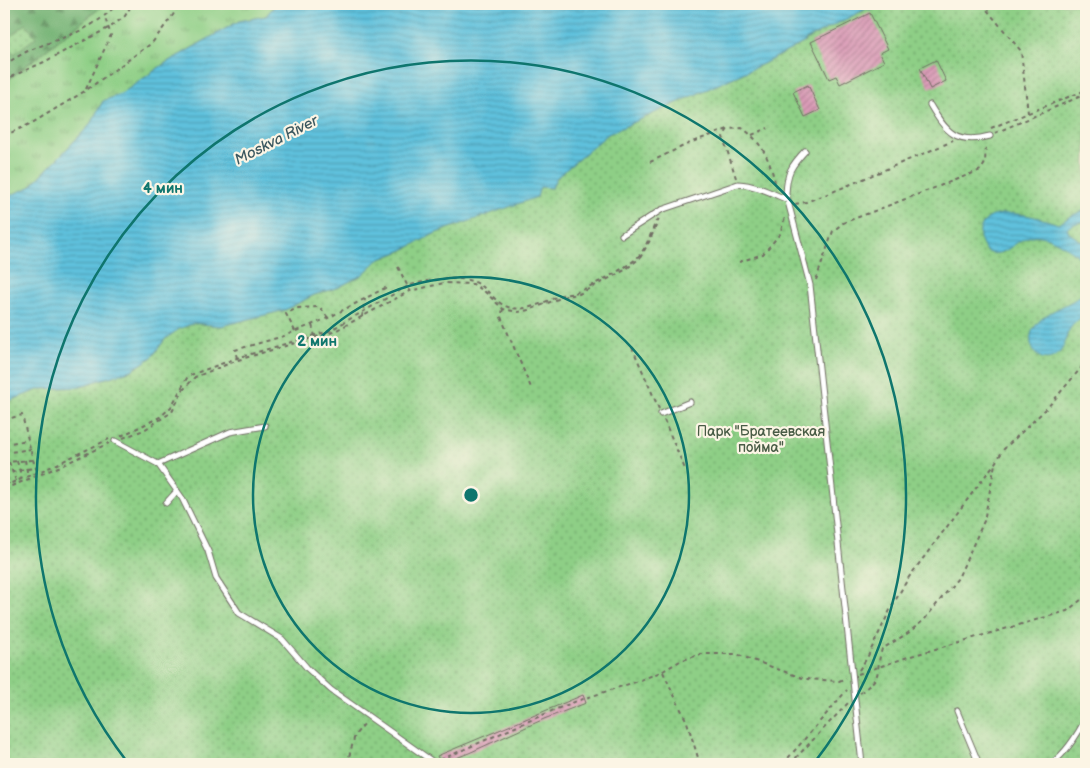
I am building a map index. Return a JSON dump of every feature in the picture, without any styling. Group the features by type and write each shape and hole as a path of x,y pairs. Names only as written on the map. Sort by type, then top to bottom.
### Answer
{"lane":[{"path":"930,105 942,125 958,137 980,139 990,136"},
{"path":"806,151 789,170 786,180 788,203 810,285 862,764"},
{"path":"622,235 662,213 738,184 770,191 788,203"},
{"path":"661,414 690,402"},
{"path":"158,464 230,432 265,426"},
{"path":"114,439 158,464 182,498 205,545 216,578 239,613 282,640 308,669 326,684 435,763"},
{"path":"166,503 177,491"},
{"path":"957,711 979,764"},
{"path":"1051,764 1062,756 1084,728 1086,718"}],"path":[{"path":"4,65 28,52 84,30 105,17 117,4"},
{"path":"4,80 44,62 109,28 125,16 132,4"},
{"path":"4,136 32,123 85,91 152,43 179,4"},
{"path":"982,4 1020,51 1028,113"},
{"path":"85,91 111,36 105,17"},
{"path":"990,129 1086,90"},
{"path":"810,285 816,282 833,231 843,223 982,170 985,164 986,143 990,136 1086,94"},
{"path":"650,162 692,142 728,129 742,128 752,135 771,164 779,196"},
{"path":"752,135 768,128"},
{"path":"728,129 723,137 738,184"},
{"path":"788,203 806,202 962,138"},
{"path":"316,337 339,326 408,286 422,282 443,279 471,281 480,285 502,305 518,309 529,308 564,294 575,293 637,258 662,213"},
{"path":"4,488 138,429 160,417 174,401 188,376 237,359 333,332 410,291 444,283 473,284 484,291 502,308 518,312 529,310 566,296 579,294 625,270 640,258 662,213"},
{"path":"739,262 763,254 780,234 785,214 788,223"},
{"path":"398,267 410,291"},
{"path":"237,359 235,350 268,341 312,325 387,287"},
{"path":"362,317 365,298"},
{"path":"295,331 286,314 297,308 320,307 328,318"},
{"path":"502,308 501,317 532,390"},
{"path":"312,325 316,337"},
{"path":"268,341 270,350"},
{"path":"38,473 114,439 144,430 172,412 183,390 195,377 237,359"},
{"path":"852,676 868,658 892,606 909,577 1004,449 1048,407 1086,362"},
{"path":"4,420 22,414 38,473"},
{"path":"4,444 28,440"},
{"path":"4,453 31,449"},
{"path":"25,460 28,478"},
{"path":"4,462 33,460"},
{"path":"16,461 22,480"},
{"path":"9,462 16,482"},
{"path":"790,764 845,706 874,682 878,674 882,649 908,633 924,620 958,578 984,521 995,463"},
{"path":"4,468 10,485"},
{"path":"5,475 19,470 36,468"},
{"path":"435,763 577,701 638,682 680,661 701,654 736,654 805,679 839,681 879,666 1067,611 1086,596"},
{"path":"662,671 687,722 700,764"},
{"path":"783,764 848,690"},
{"path":"348,764 355,734 370,717"}],"green space":[{"path":"4,4 105,4 4,83"},
{"path":"105,4 165,4 174,6 175,4 276,4 266,16 239,21 164,64 121,94 103,101 89,126 30,187 11,195 4,194 4,83"},
{"name":"Парк \"Братеевская пойма\"","path":"882,4 1086,4 1086,764 4,764 4,403 40,389 77,387 132,370 152,357 165,339 179,329 194,323 221,326 285,310 314,295 339,287 362,275 378,260 436,233 500,210 540,187 552,188 556,178 608,134 763,64 868,8 870,9"},
{"path":"26,24 36,37 14,54 4,41"}],"water":[{"name":"Moskva River","path":"276,4 882,4 869,10 868,8 763,64 608,134 556,178 552,188 540,187 537,197 436,233 378,260 362,275 339,287 314,295 285,310 221,326 194,323 179,329 165,339 152,357 132,370 77,387 40,389 4,403 4,194 11,195 30,187 89,126 103,101 121,94 164,64 239,21 266,16"},
{"path":"1086,210 1086,221 1067,228 1069,233 1086,244 1086,263 1067,248 1043,236 1028,237 998,253 986,251 980,238 982,225 996,215 1017,214 1040,218 1058,224"},
{"path":"1086,290 1086,313 1070,329 1059,353 1052,358 1040,357 1032,347 1031,334 1034,328 1045,316 1074,300"}],"building":[{"path":"870,13 888,49 880,53 884,62 840,84 836,76 829,79 811,42"},
{"path":"936,60 946,81 930,89 920,68"},
{"path":"808,85 820,110 805,117 793,92"},
{"path":"583,695 586,703 544,719 469,753 441,764 437,756"}]}
